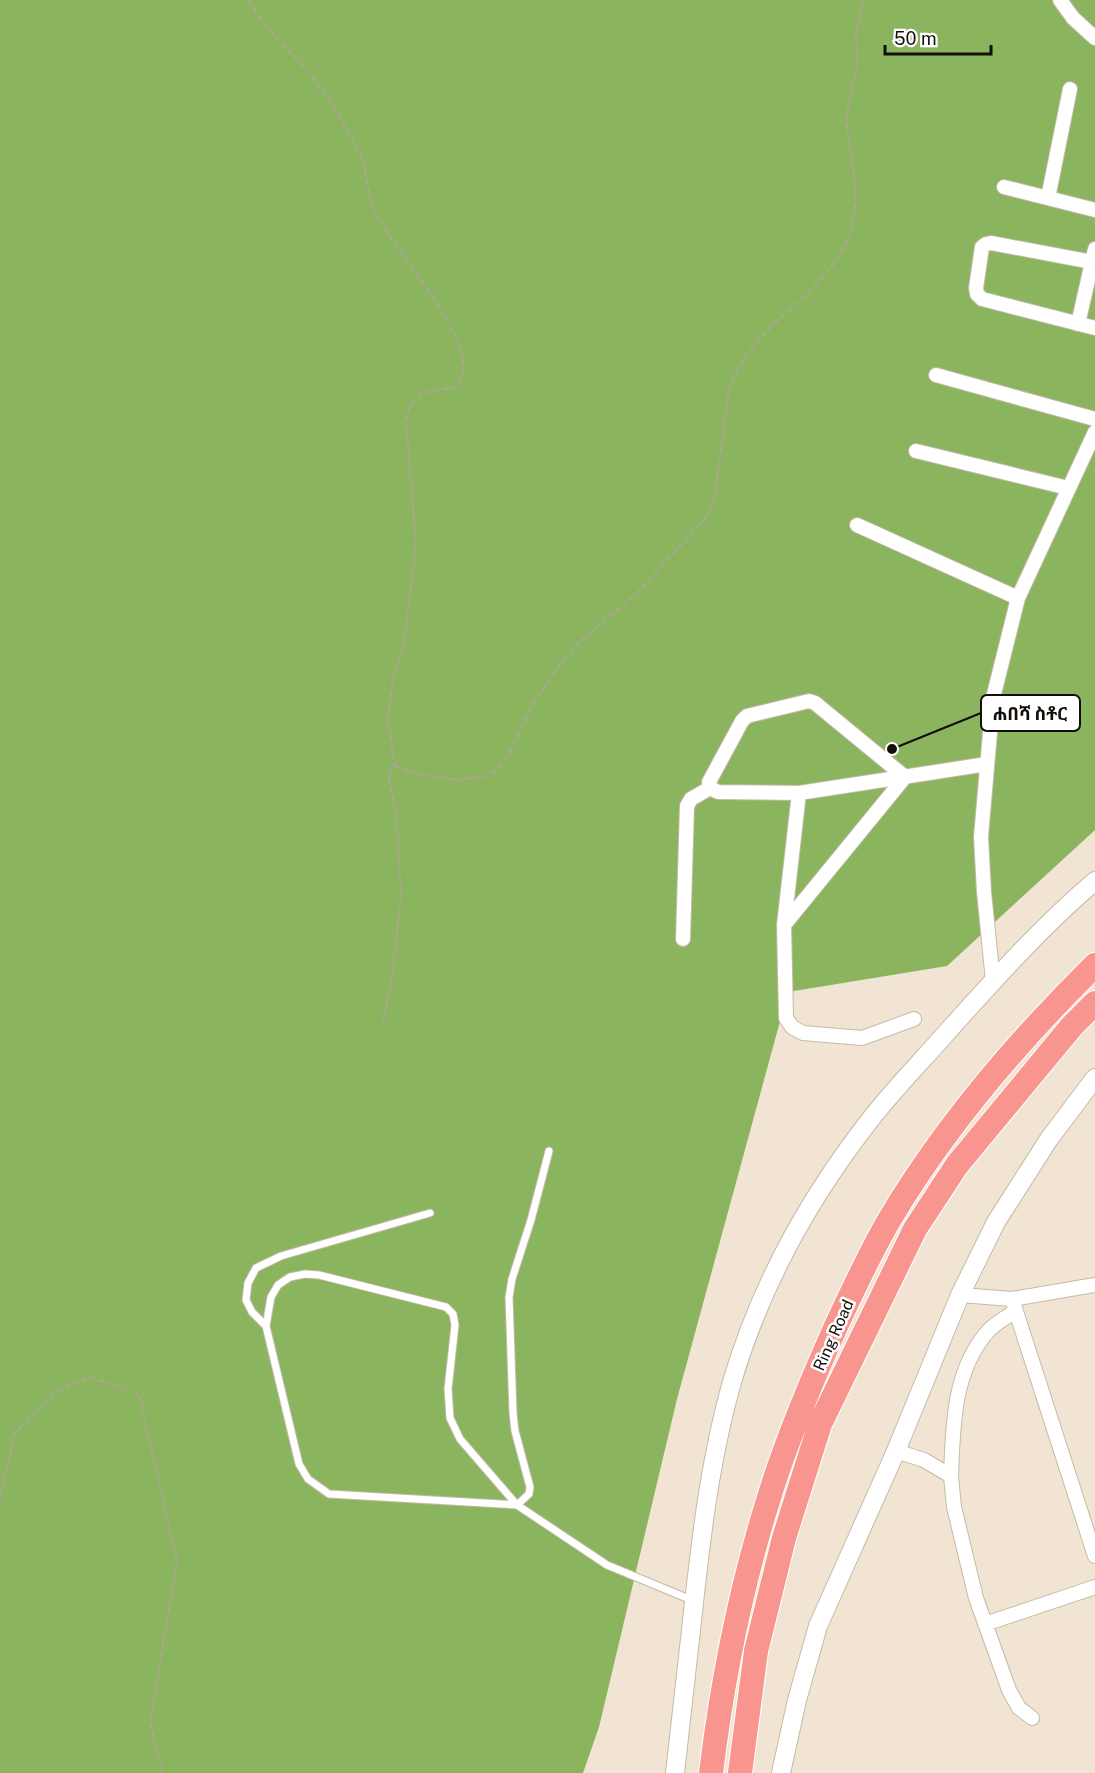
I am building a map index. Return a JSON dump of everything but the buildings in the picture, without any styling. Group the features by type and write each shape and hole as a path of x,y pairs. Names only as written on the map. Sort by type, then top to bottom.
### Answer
{"highway":[{"name":"Ring Road","path":"711,1773 721,1701 748,1571 767,1503 817,1368 852,1293 888,1221 939,1145 1020,1041 1095,965"},
{"name":"Ring Road","path":"740,1773 756,1651 784,1538 820,1424 830,1402 915,1229 957,1165 1071,1026 1095,1003"}],"main road":[{"path":"675,1773 712,1467 722,1421 748,1335 780,1262 821,1188 871,1119 993,981 1059,913 1095,881"},
{"path":"781,1773 796,1700 818,1626 896,1451 960,1295 996,1222 1049,1139 1095,1078"}],"street":[{"path":"1060,0 1073,18 1095,38"},
{"path":"1048,198 1070,89"},
{"path":"1004,187 1095,210"},
{"path":"1078,324 1094,256 991,243 982,247 976,288 977,294 982,299 1078,324 1095,328"},
{"path":"936,375 1095,419"},
{"path":"993,981 981,837 993,698 1018,598 1095,432"},
{"path":"916,451 1068,488"},
{"path":"857,525 1018,598"},
{"path":"905,777 815,703 809,701 747,716 742,721 709,782 711,788 718,792 799,793 905,777 987,764"},
{"path":"784,925 905,777"},
{"path":"683,939 687,806 691,799 711,788"},
{"path":"799,793 784,925 786,1018 792,1027 802,1033 862,1038 914,1019"},
{"path":"960,1295 1014,1305 1095,1285"},
{"path":"1014,1305 990,1328 974,1349 965,1370 953,1420 951,1476 954,1507 976,1598 1009,1690 1019,1708 1032,1718"},
{"path":"1014,1305 1095,1556"},
{"path":"896,1451 924,1460 951,1476"},
{"path":"985,1624 1095,1587"}],"lane":[{"path":"549,1151 509,1297 514,1422 530,1486 529,1494 518,1505 329,1494 308,1479 299,1464 266,1326 271,1298 278,1286 290,1277 304,1274 319,1275 446,1307 453,1314 456,1325 448,1389 450,1418 460,1439 518,1505 607,1565 694,1601"},
{"path":"266,1326 252,1312 246,1300 248,1283 256,1268 281,1256 430,1213"}],"path":[{"path":"249,0 263,22 318,84 359,151 369,196 376,213 455,335 461,352 463,369 461,378 455,387 418,395 409,405 406,422 416,543 404,645 393,678 388,720 395,766 389,774 389,782 396,812 401,894 393,970 383,1023"},
{"path":"395,766 418,774 456,780 484,777 495,771 504,763 534,702 564,659 584,638 637,593 706,518 714,501 728,396 738,366 756,340 801,299 837,260 846,244 853,221 856,189 847,113 857,65 856,35 863,0"},
{"path":"0,1498 15,1433 57,1391 90,1377 139,1394 177,1561 150,1723 164,1773"}],"green space":[{"path":"0,0 1095,0 1095,830 947,966 788,992 677,1399 599,1727 583,1773 0,1773"}],"place":[{"name":"ሐበሻ ስቶር","path":"892,749"}]}
